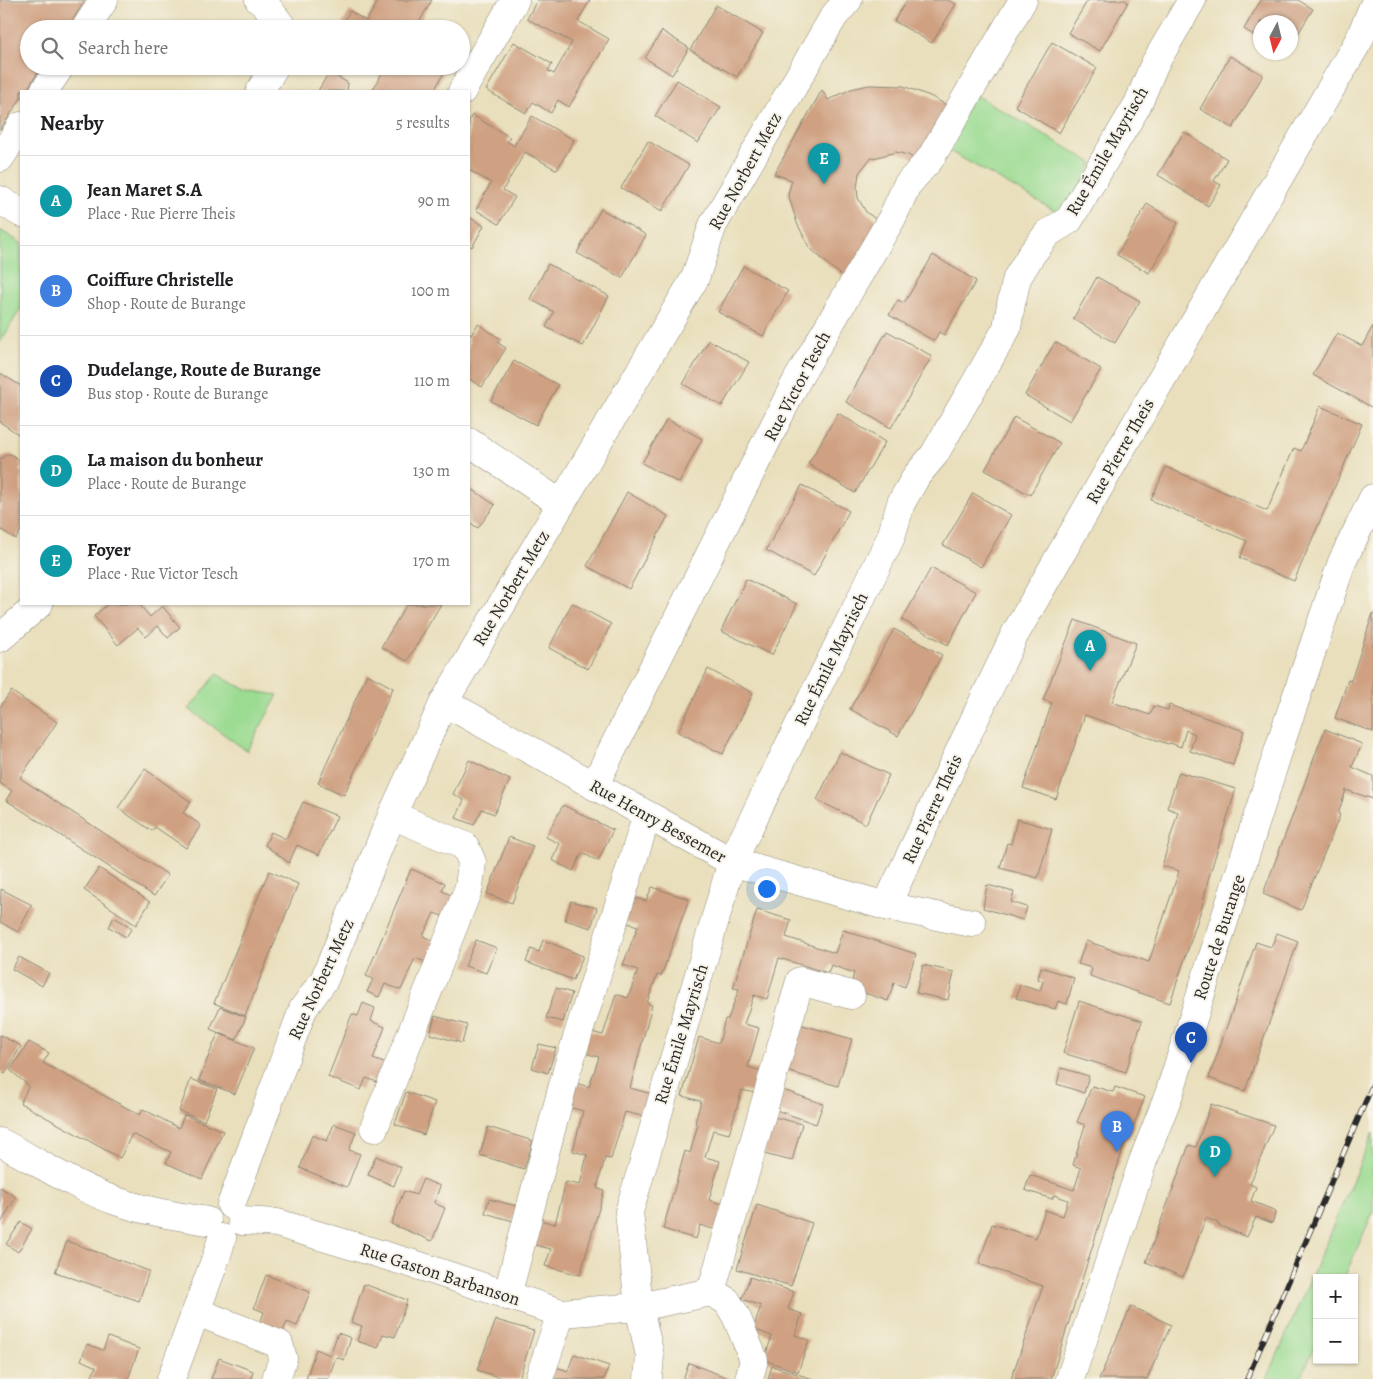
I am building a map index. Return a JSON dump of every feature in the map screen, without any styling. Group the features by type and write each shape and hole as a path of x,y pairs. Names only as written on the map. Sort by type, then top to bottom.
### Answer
{"street":[{"path":"91,20 104,0"},
{"path":"259,0 265,4 277,20"},
{"path":"463,90 515,0"},
{"name":"Rue Norbert Metz","path":"171,1379 217,1255 225,1222 303,1009 324,980 392,815 444,702 695,278 713,225 834,16 848,0"},
{"name":"Rue Victor Tesch","path":"594,786 797,380 892,218 907,185 930,159 1023,0"},
{"name":"Rue Émile Mayrisch","path":"648,1379 650,1356 639,1306 629,1212 732,862 891,537 901,503 917,475 934,455 1007,328 1018,278 1031,255 1048,234 1070,220 1138,104 1154,65 1192,0"},
{"name":"Rue Pierre Theis","path":"886,906 1015,634 1116,457 1360,40 1371,16"},
{"path":"45,90 54,75"},
{"path":"261,90 269,75"},
{"path":"0,158 20,128"},
{"path":"0,200 20,212"},
{"path":"470,443 561,504"},
{"name":"Route de Burange","path":"1070,1379 1143,1160 1169,1094 1285,730 1339,571 1373,498"},
{"path":"0,638 38,605"},
{"name":"Rue Henry Bessemer","path":"444,702 732,862 886,906 972,923"},
{"path":"374,1128 469,888 472,862 465,846 392,815"},
{"path":"507,1296 567,1070 647,815"},
{"path":"750,1379 754,1360 736,1316 727,1301 711,1292 800,981 850,995"},
{"name":"Rue Gaston Barbanson","path":"0,1142 79,1185 116,1201 172,1216 225,1222 277,1223 423,1267 561,1313 639,1306 711,1292"},
{"path":"196,1312 279,1344 283,1358 276,1379"},
{"path":"539,1379 561,1313"}],"green space":[{"path":"974,94 1093,163 1064,216 944,148"},
{"path":"0,230 20,242 20,310 0,343"},
{"path":"217,674 246,689 278,695 247,751 189,709"},
{"path":"1373,1133 1373,1212 1346,1274 1313,1274 1313,1351 1300,1379 1267,1379"}],"building":[{"path":"0,0 85,0 73,20 20,20 20,75 36,75 27,90 20,90 20,100 0,130"},
{"path":"379,0 432,0 420,20 367,20"},
{"path":"537,0 590,0 578,21 609,39 569,107 558,100 551,113 533,102 526,113 486,90 514,42 552,64 548,71 554,74 572,42 527,19"},
{"path":"907,0 948,0 956,4 932,43 894,21"},
{"path":"1088,0 1125,0 1128,2 1100,51 1068,33"},
{"path":"1261,0 1298,0 1313,9 1298,34 1298,15 1253,15 1253,35 1244,29"},
{"path":"716,5 763,33 737,77 690,50"},
{"path":"350,11 364,20 344,20"},
{"path":"662,31 689,48 672,75 645,58"},
{"path":"1052,42 1097,68 1059,133 1015,106"},
{"path":"1230,56 1263,75 1233,128 1200,109"},
{"path":"327,75 334,75 348,83 347,90 319,90"},
{"path":"381,75 443,75 435,90 373,90"},
{"path":"677,80 721,107 698,143 655,116"},
{"path":"869,85 903,86 930,96 950,107 918,161 908,155 896,152 870,159 859,173 858,198 866,212 881,223 846,278 809,247 797,223 788,194 792,180 774,174 822,90 828,100 851,89"},
{"path":"472,115 510,137 507,141 514,146 532,116 574,140 557,170 525,152 503,190 515,197 499,224 476,210 491,183 470,171 470,118"},
{"path":"1184,132 1227,159 1214,181 1221,185 1208,206 1158,175"},
{"path":"648,141 689,165 662,211 621,188"},
{"path":"1147,204 1178,223 1149,273 1117,255"},
{"path":"601,209 646,235 622,278 577,253"},
{"path":"470,218 484,226 472,247 470,246"},
{"path":"933,255 976,281 944,335 939,332 934,341 889,315 898,300 904,303"},
{"path":"548,264 609,296 583,346 546,327 554,312 530,299"},
{"path":"743,266 788,291 763,336 718,312"},
{"path":"1097,277 1140,301 1115,343 1073,319"},
{"path":"478,324 501,339 498,343 506,348 482,387 470,380 471,335"},
{"path":"1373,326 1373,408 1313,375 1337,333 1362,346"},
{"path":"887,331 932,356 891,428 846,402"},
{"path":"709,340 749,362 722,406 683,384"},
{"path":"1055,342 1101,369 1070,421 1025,395"},
{"path":"514,361 558,385 536,425 491,401"},
{"path":"0,373 20,385 20,435 0,422"},
{"path":"1320,406 1362,424 1294,581 1240,558 1247,541 1151,500 1166,467 1267,511 1294,448 1301,451"},
{"path":"838,413 885,442 855,493 808,464"},
{"path":"1014,417 1060,443 1030,495 985,470"},
{"path":"667,419 702,439 679,483 642,463"},
{"path":"11,454 19,460 20,464 20,532 16,539 0,529 0,459"},
{"path":"802,485 849,511 814,576 766,550"},
{"path":"470,488 495,505 478,528 470,523"},
{"path":"627,492 668,516 629,589 587,566"},
{"path":"973,493 1011,515 981,567 943,545"},
{"path":"931,568 976,592 948,645 902,620"},
{"path":"746,579 797,604 772,655 721,631"},
{"path":"572,603 611,624 588,669 549,648"},
{"path":"107,605 140,605 150,617 162,606 180,627 168,638 158,626 146,637 138,628 118,645 94,616"},
{"path":"406,605 440,605 407,661 381,647"},
{"path":"1373,613 1373,732 1335,718 1348,680 1351,681"},
{"path":"1075,620 1136,643 1112,702 1150,715 1154,706 1168,710 1169,705 1244,731 1233,765 1190,751 1195,734 1186,730 1181,747 1085,715 1056,799 1023,788 1052,703 1043,700"},
{"path":"894,629 942,655 898,736 850,709"},
{"path":"708,669 753,693 723,754 678,732"},
{"path":"367,674 393,688 344,795 318,783"},
{"path":"11,691 57,722 20,778 168,875 154,896 6,800 12,791 0,783 0,707"},
{"path":"1325,729 1362,744 1352,767 1373,776 1373,799 1346,790 1338,814 1340,815 1301,910 1263,894"},
{"path":"840,752 889,775 866,824 817,800"},
{"path":"469,760 510,780 494,814 482,809 474,825 456,818 464,800 453,794"},
{"path":"145,769 191,802 183,813 201,825 186,848 155,827 152,831 118,808"},
{"path":"1179,772 1236,789 1208,880 1202,907 1170,1003 1090,976 1092,968 1078,964 1086,941 1149,962 1179,871 1162,866 1178,812 1167,808"},
{"path":"303,802 337,816 319,855 297,845 289,863 265,845 271,832 286,839"},
{"path":"563,805 613,830 598,861 582,853 573,871 552,860 560,844 546,837"},
{"path":"1017,819 1052,829 1038,878 1000,868 1007,843 1011,844"},
{"path":"509,837 533,846 512,903 487,894"},
{"path":"99,868 150,902 136,925 84,890"},
{"path":"411,869 445,883 442,891 456,897 447,918 434,913 423,936 437,943 428,963 415,958 401,990 385,984 379,997 367,992 373,979 366,976"},
{"path":"269,871 298,884 245,1016 214,1003"},
{"path":"987,885 1014,892 1011,902 1027,907 1023,920 983,908"},
{"path":"652,887 689,899 661,976 657,975 647,1003 652,1005 630,1088 652,1094 646,1117 625,1112 611,1159 605,1158 597,1188 604,1191 580,1275 545,1266 551,1249 530,1244 536,1219 555,1224 566,1182 580,1185 587,1155 573,1151 583,1111 565,1106 572,1082 589,1087 599,1057 581,1052 587,1031 603,1035 616,994 628,998 638,970 623,965 638,926 621,921 629,896 646,901"},
{"path":"1,889 32,905 18,932 0,922"},
{"path":"571,901 597,908 591,928 565,920"},
{"path":"757,910 791,920 786,937 835,953 843,930 916,954 905,987 894,983 888,1001 850,988 854,973 831,965 828,973 779,958 767,999 754,995 744,1024 759,1028 748,1067 765,1072 759,1094 742,1090 729,1134 713,1130 705,1157 720,1161 709,1200 723,1204 716,1230 700,1225 696,1239 663,1229 685,1151 690,1153 698,1124 695,1123 701,1101 682,1096 699,1037 719,1043 725,1019 728,1019 739,989 733,988"},
{"path":"114,917 132,928 126,937 109,927"},
{"path":"1277,933 1298,941 1245,1091 1209,1078 1256,942 1271,947"},
{"path":"476,940 497,948 486,973 465,966"},
{"path":"543,940 583,956 573,980 526,962 531,949 539,952"},
{"path":"19,957 49,973 42,986 12,969"},
{"path":"923,965 954,972 948,1000 916,993"},
{"path":"1041,967 1074,978 1067,1004 1058,1001 1055,1009 1016,998 1020,985 1040,991 1043,981 1038,979"},
{"path":"556,988 572,993 563,1022 546,1018"},
{"path":"1079,1001 1142,1021 1126,1072 1063,1053"},
{"path":"363,1003 375,1008 371,1021 385,1027 373,1059 387,1064 380,1083 366,1078 361,1090 328,1077 352,1014 358,1016"},
{"path":"220,1007 246,1017 236,1040 210,1029"},
{"path":"435,1016 467,1025 462,1043 430,1034"},
{"path":"799,1024 852,1039 838,1086 786,1071"},
{"path":"218,1033 254,1048 235,1094 199,1080"},
{"path":"0,1035 21,1046 5,1074 0,1071"},
{"path":"29,1042 49,1053 43,1063 140,1115 143,1109 179,1128 184,1115 223,1131 202,1179 166,1163 171,1152 132,1134 120,1158 20,1103 29,1086 10,1070"},
{"path":"539,1044 556,1048 548,1073 532,1068"},
{"path":"1061,1068 1089,1076 1084,1093 1057,1084"},
{"path":"191,1079 217,1089 204,1121 179,1111"},
{"path":"1092,1086 1113,1092 1115,1087 1145,1097 1128,1139 1126,1139 1051,1379 1011,1379 1043,1286 979,1264 992,1224 1036,1238 1045,1210 1063,1216 1068,1200 1054,1195 1052,1199 1025,1190 1030,1175 1074,1190 1081,1168 1073,1165 1085,1125 1077,1122"},
{"path":"783,1090 823,1104 816,1124 776,1110"},
{"path":"406,1092 435,1102 424,1135 395,1124"},
{"path":"1211,1104 1274,1125 1250,1184 1256,1187 1251,1201 1276,1211 1272,1223 1256,1217 1247,1237 1206,1218 1183,1277 1146,1262 1189,1145 1196,1147"},
{"path":"774,1117 802,1124 792,1161 764,1154"},
{"path":"334,1124 356,1132 349,1150 360,1154 347,1187 300,1168 312,1135 327,1141"},
{"path":"488,1127 533,1141 524,1169 480,1155"},
{"path":"376,1156 401,1167 394,1186 368,1175"},
{"path":"423,1179 440,1186 434,1203 445,1208 432,1241 391,1224 404,1191 416,1195"},
{"path":"0,1187 16,1197 1,1223 0,1222"},
{"path":"489,1199 517,1206 513,1221 485,1213"},
{"path":"757,1205 812,1223 791,1286 737,1269"},
{"path":"21,1222 32,1229 18,1252 6,1244"},
{"path":"67,1241 149,1271 139,1301 55,1272"},
{"path":"266,1275 310,1292 297,1326 287,1322 281,1336 259,1327 264,1312 254,1308"},
{"path":"750,1277 794,1292 788,1309 802,1314 795,1335 809,1340 798,1372 764,1360 772,1336 753,1329 761,1306 742,1299"},
{"path":"364,1284 407,1300 395,1337 383,1334 378,1348 357,1341 362,1326 351,1322"},
{"path":"1131,1306 1171,1325 1147,1379 1099,1379"},
{"path":"496,1320 534,1331 519,1379 504,1379 477,1370"},
{"path":"338,1333 351,1338 344,1360 336,1357 328,1379 306,1379 316,1349 330,1355"},
{"path":"108,1337 139,1349 128,1379 91,1379 96,1367 81,1360 87,1344 103,1350"},
{"path":"574,1354 609,1366 604,1379 558,1379 544,1374 547,1364 568,1371"},
{"path":"219,1358 253,1371 251,1379 211,1379"},
{"path":"689,1363 731,1379 683,1379"},
{"path":"772,1366 813,1379 768,1379"}],"railway":[{"path":"1247,1379 1373,1084"}],"place":[{"name":"Foyer","path":"824,184"},
{"name":"Jean Maret S.A","path":"1090,671"},
{"name":"Dudelange, Route de Burange","path":"1191,1063"},
{"name":"Coiffure Christelle","path":"1117,1152"},
{"name":"La maison du bonheur","path":"1215,1177"}]}
